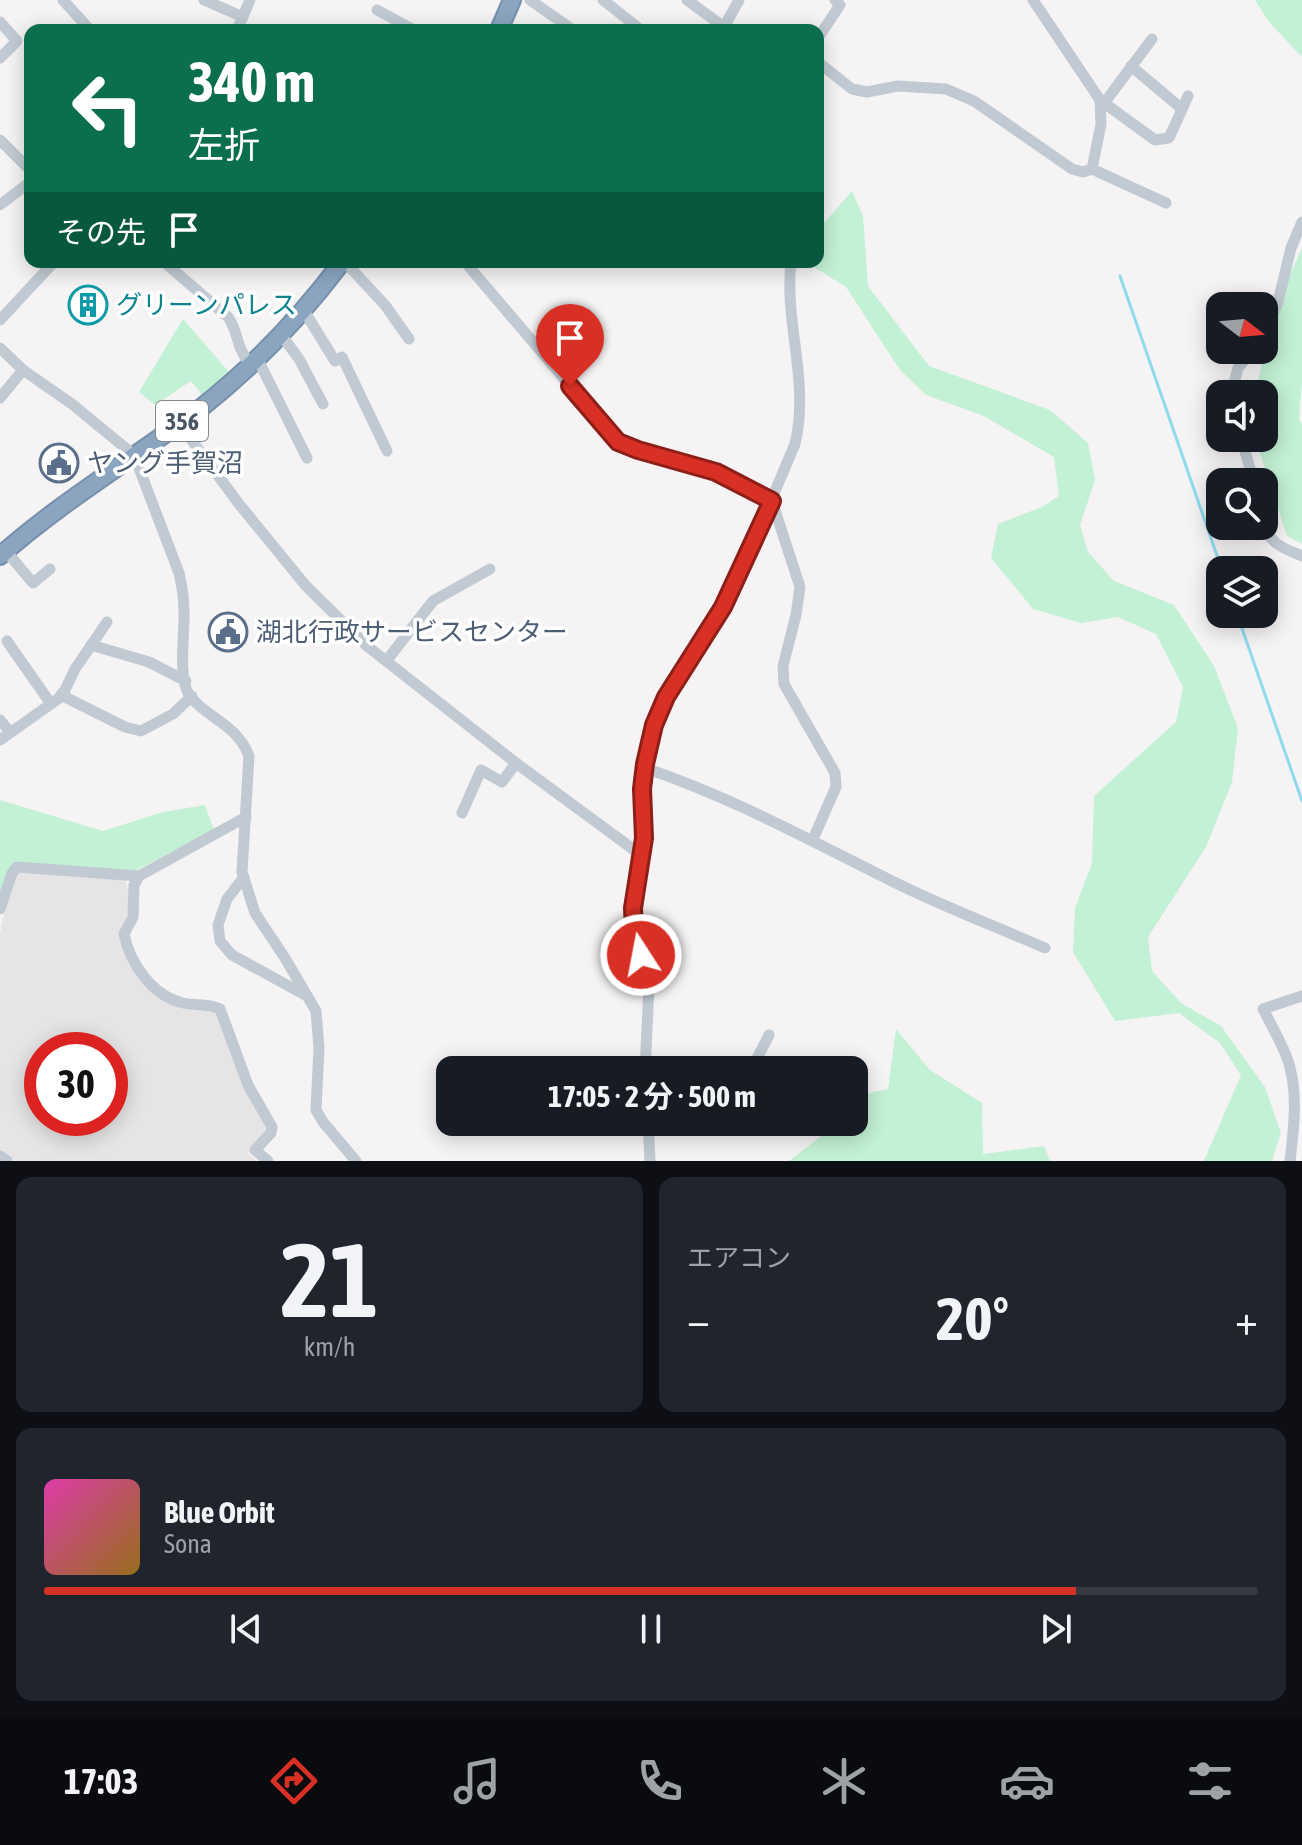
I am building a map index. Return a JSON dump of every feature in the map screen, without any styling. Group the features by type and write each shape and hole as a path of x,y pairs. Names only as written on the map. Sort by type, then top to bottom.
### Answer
{"highway":[{"path":"502,24 512,0"},
{"name":"356","path":"3,553 60,506 179,423 254,361 303,309 334,268"}],"street":[{"path":"63,0 85,24"},
{"path":"204,0 243,17"},
{"path":"240,24 250,0"},
{"path":"530,0 564,24"},
{"path":"603,0 633,24"},
{"path":"687,0 720,24"},
{"path":"728,24 739,0"},
{"path":"824,29 840,5 835,0"},
{"path":"1033,0 1102,101 1155,140 1169,138 1188,96"},
{"path":"377,10 403,24"},
{"path":"0,22 17,41 0,58"},
{"path":"1092,169 1102,101 1152,39"},
{"path":"1131,66 1182,109"},
{"path":"824,67 852,89 867,92 898,86 946,89 974,101 1072,169 1083,172 1092,169 1166,203"},
{"path":"0,140 24,164"},
{"path":"0,205 24,187"},
{"path":"1278,302 1291,248 1302,222"},
{"path":"0,320 48,268"},
{"path":"171,268 228,317 233,324 240,352 254,361 307,458"},
{"path":"342,268 385,305 409,339"},
{"path":"470,268 618,442 716,472 772,501 800,587 783,666 784,684 835,773 836,787 813,839"},
{"path":"646,1056 649,987 634,931 633,908 644,838 642,789 645,768 660,709 723,607 772,501 799,429 801,376 789,296 791,268"},
{"path":"303,309 335,361 342,357 387,451"},
{"path":"280,333 299,359 323,404"},
{"path":"0,348 23,370 72,404 134,455 181,583 188,692 244,743 249,756 244,877 255,913 316,1011 319,1048 316,1110 356,1161"},
{"path":"0,398 23,370"},
{"path":"179,423 239,504 306,586 367,646 516,763 641,855"},
{"path":"1274,540 1277,545 1302,556"},
{"path":"3,553 33,583 50,569"},
{"path":"387,660 433,601 490,569"},
{"path":"0,720 5,736 61,695 107,622"},
{"path":"7,641 51,704"},
{"path":"91,645 149,662 186,681"},
{"path":"61,695 125,727 141,731 173,714 192,696"},
{"path":"462,813 481,770 502,782 516,763"},
{"path":"645,768 680,780 813,839 901,886 1045,948"},
{"path":"246,817 139,876 134,885 133,917 124,934 134,964 166,997 220,1009 248,1085 272,1127 271,1133 255,1150 268,1161"},
{"path":"0,909 17,867 139,876"},
{"path":"244,877 227,899 218,925 220,941 232,955 308,997"},
{"path":"1290,1161 1294,1122 1292,1081 1287,1057 1263,1009 1302,996"},
{"path":"758,1056 769,1035"},
{"path":"649,1136 650,1161"},
{"path":"0,1156 7,1161"}],"shaded area":[{"path":"20,871 125,879 129,910 121,931 158,997 217,1012 268,1131 248,1153 257,1161 15,1161 0,1150 0,934 7,899"}],"green space":[{"path":"1255,0 1302,0 1302,57 1269,22"},
{"path":"852,191 863,216 868,286 929,366 1050,410 1088,443 1095,480 1080,525 1088,552 1114,581 1174,605 1214,666 1238,728 1232,782 1206,847 1148,937 1152,971 1181,1003 1221,1026 1265,1087 1281,1133 1272,1161 1204,1161 1241,1075 1220,1043 1179,1013 1115,1021 1073,952 1075,908 1092,863 1094,796 1176,722 1183,687 1156,634 1118,617 1081,623 1033,609 991,558 998,524 1042,507 1059,496 1054,457 984,416 926,395 900,370 846,287 816,268 824,268 824,223"},
{"path":"1302,248 1299,419 1302,424 1302,544 1287,536 1278,508 1278,468 1265,468 1260,452 1278,452 1278,380 1259,380 1262,364 1278,364 1278,307"},
{"path":"183,319 235,379 208,402 191,381 155,405 139,392"},
{"path":"0,800 103,831 163,812 205,805 214,830 129,874 21,868 7,881 0,914"},
{"path":"896,1029 930,1070 982,1103 983,1154 1044,1146 1050,1161 789,1161 821,1136 868,1136 868,1093 888,1089"}],"waterway":[{"path":"1120,276 1217,556"},
{"path":"1242,628 1302,801"}],"place":[{"name":"グリーンパレス","path":"88,305"},
{"name":"ヤング手賀沼","path":"59,463"},
{"name":"湖北行政サービスセンター","path":"228,632"}],"route":[{"path":"570,386 618,442 716,472 772,501 723,607 666,697 654,725 645,764 642,789 644,838 634,889 634,931 641,955"}]}
